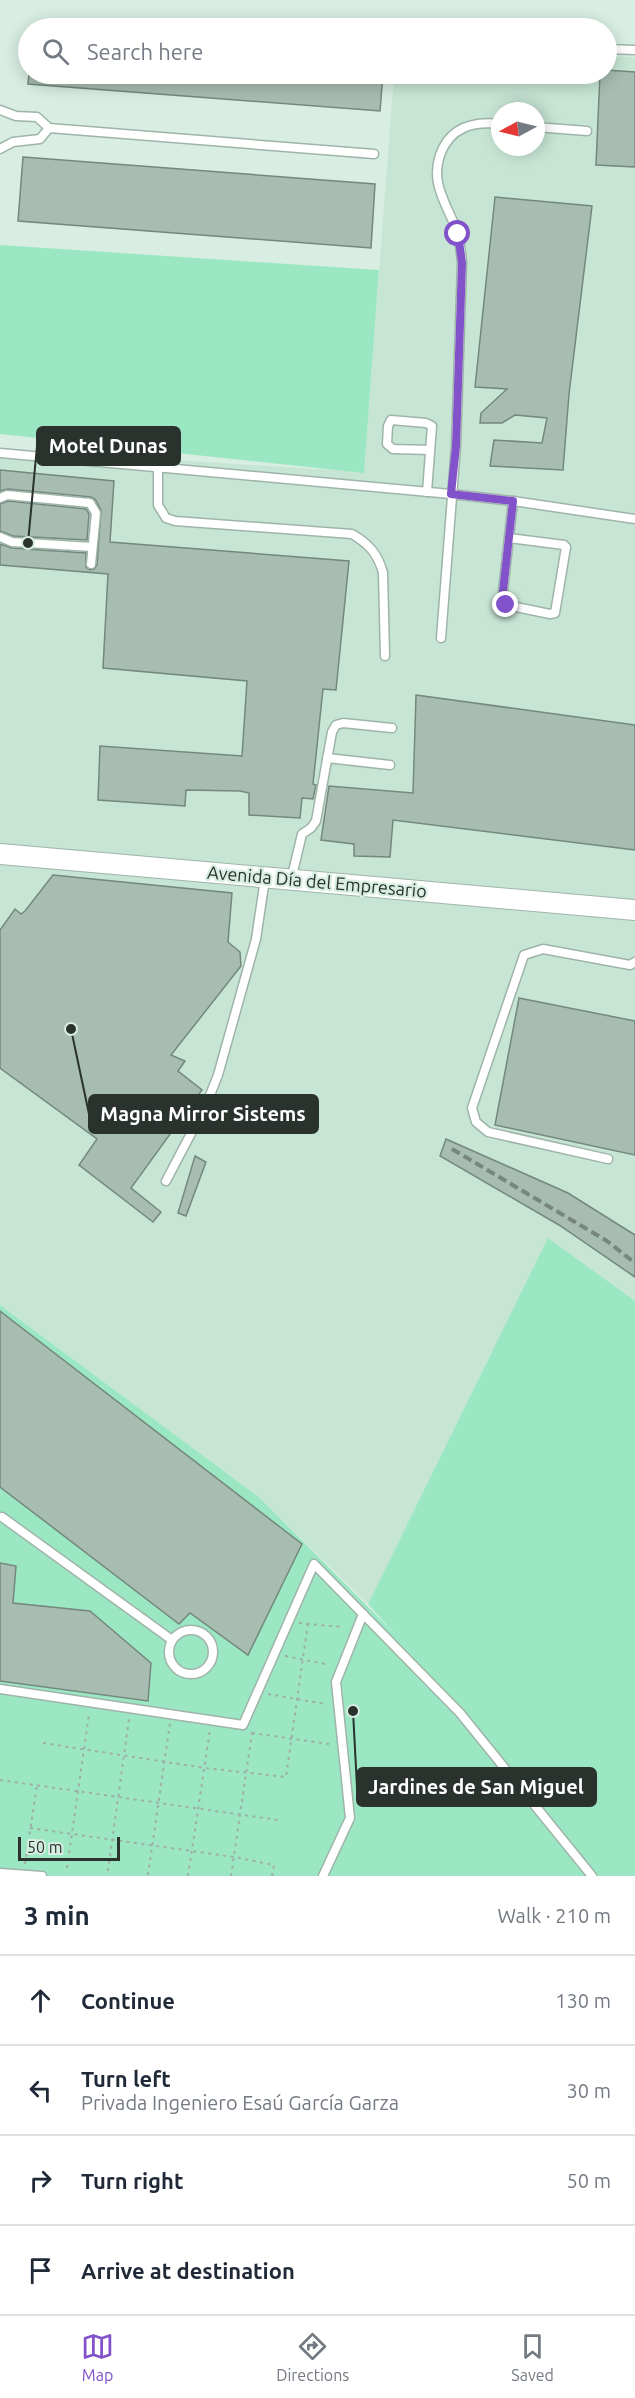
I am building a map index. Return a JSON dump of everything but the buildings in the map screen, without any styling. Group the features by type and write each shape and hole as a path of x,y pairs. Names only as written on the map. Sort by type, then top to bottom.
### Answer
{"street":[{"name":"Avenida Día del Empresario","path":"0,854 635,910"}],"lane":[{"path":"617,49 635,50"},
{"path":"0,110 16,116 37,117 49,128 374,154"},
{"path":"441,638 456,446 462,263 458,234 437,182 437,169 444,143 456,130 482,122 491,123"},
{"path":"0,149 13,142 40,138 49,128"},
{"path":"545,128 587,131"},
{"path":"427,492 432,426 426,423 392,420 388,426 387,444 393,449 430,450"},
{"path":"0,453 451,494 635,519"},
{"path":"158,467 158,505 166,518 175,521 352,534 366,542 380,560 383,573 385,656"},
{"path":"0,498 7,495 90,503 96,513 91,564"},
{"path":"509,538 564,545 566,548 555,613 506,605 502,600 513,501"},
{"path":"0,537 12,542 92,547"},
{"path":"291,880 302,834 316,821 332,732 336,726 343,723 392,728"},
{"path":"327,758 390,765"},
{"path":"166,1181 206,1105 218,1075 256,939 265,878"},
{"path":"608,1159 488,1132 476,1122 472,1108 524,955 543,949 630,965 635,962"},
{"path":"1,1516 172,1640"},
{"path":"0,1689 243,1725 315,1563 460,1713 592,1876"},
{"path":"323,1876 350,1818 336,1682 363,1614"},
{"path":"184,1631 198,1631 204,1635 212,1647 211,1662 200,1672 186,1674 179,1671 170,1660 169,1646 172,1640 184,1631"},
{"path":"0,1873 42,1876"}],"path":[{"path":"296,1623 341,1627"},
{"path":"43,1743 205,1768 286,1777 308,1623"},
{"path":"282,1655 324,1664"},
{"path":"266,1694 325,1704"},
{"path":"67,1868 90,1702"},
{"path":"108,1871 131,1708"},
{"path":"148,1875 170,1721"},
{"path":"188,1876 200,1809 210,1727"},
{"path":"241,1731 329,1744"},
{"path":"231,1876 252,1733"},
{"path":"0,1780 278,1820"},
{"path":"25,1864 37,1785"},
{"path":"30,1828 274,1864 272,1876"}],"shaded area":[{"path":"617,56 635,57 635,1301 548,1239 368,1604 260,1498 0,1305 0,449 364,472 393,84 617,84"}],"green space":[{"path":"0,245 379,270 364,473 0,434"},
{"path":"548,1238 635,1301 635,1876 0,1876 0,1305 260,1498 394,1633 368,1604"}],"railway":[{"path":"452,1149 607,1241 635,1263"}],"place":[{"name":"Motel Dunas","path":"28,543"},
{"name":"Magna Mirror Sistems","path":"71,1029"},
{"name":"Jardines de San Miguel","path":"353,1711"}],"route":[{"path":"458,234 462,263 456,446 451,494 513,501 502,600 506,605"}]}
